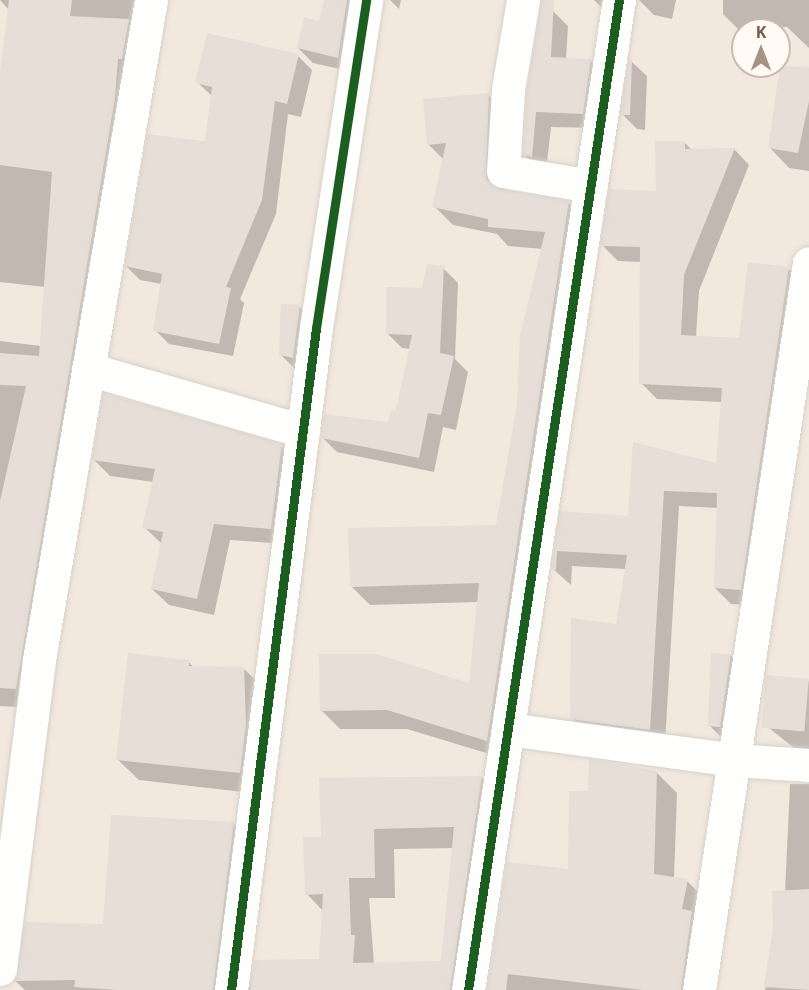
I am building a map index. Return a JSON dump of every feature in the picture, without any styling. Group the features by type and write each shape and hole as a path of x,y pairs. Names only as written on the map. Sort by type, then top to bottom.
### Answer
{"street":[{"path":"0,969 39,660 150,0"},
{"path":"231,990 303,431 366,0"},
{"path":"523,0 508,90 503,171 591,186"},
{"path":"468,990 619,0"},
{"path":"699,990 809,263"},
{"path":"88,369 303,431"},
{"path":"508,729 734,759 809,765"}],"shaded area":[{"path":"0,0 809,0 809,990 0,990"}],"building":[{"path":"9,0 72,0 70,16 129,19 122,59 118,59 115,98 16,689 0,688 0,501 26,386 0,385 0,353 39,356 52,172 0,165 0,72"},
{"path":"324,0 347,0 338,58 297,48 304,17 319,21"},
{"path":"541,0 554,0 551,57 591,59 583,114 536,112 532,157 523,155 527,92"},
{"path":"207,33 299,54 287,104 275,101 262,200 226,287 231,288 219,344 153,331 162,274 125,266 147,134 205,141 212,87 195,83"},
{"path":"629,60 632,60 630,115 620,115"},
{"path":"791,66 809,67 809,101 798,153 768,148 778,78 791,78"},
{"path":"489,93 486,179 500,189 569,201 487,741 387,710 320,711 319,654 376,654 469,683 479,583 350,587 348,528 496,525 517,404 520,336 545,232 488,227 488,219 432,207 446,143 427,145 423,99"},
{"path":"655,141 685,141 685,149 735,148 684,275 681,335 739,338 748,262 789,267 741,590 714,588 717,493 664,491 650,730 570,719 571,618 616,624 627,555 557,551 556,570 551,569 560,511 628,516 633,442 716,463 722,388 639,384 640,247 600,246 609,189 656,191"},
{"path":"427,264 444,266 440,353 454,356 441,415 428,413 419,458 321,438 324,414 388,422 391,409 396,410 412,335 386,334 386,287 422,288"},
{"path":"281,304 300,305 293,358 279,355"},
{"path":"103,393 282,444 271,529 214,524 197,599 151,589 163,532 142,528 155,469 92,460"},
{"path":"128,653 189,660 189,666 244,667 246,724 240,773 116,760"},
{"path":"711,653 731,654 720,727 708,726"},
{"path":"766,675 809,679 804,732 761,728"},
{"path":"589,759 657,771 654,874 688,879 682,909 692,911 681,990 643,990 508,974 506,990 487,990 507,862 568,869 569,791 588,791"},
{"path":"482,776 450,990 250,990 254,960 319,959 323,894 305,895 303,837 321,837 319,778","holes":["454,827 441,961 353,963 355,935 351,935 349,878 375,878 374,829"]},
{"path":"111,815 234,822 213,990 116,990 74,987 75,980 14,981 25,922 103,924"},
{"path":"809,889 809,990 764,987 773,927 772,891"}],"cycle path":[{"path":"231,990 316,328 366,0"},
{"path":"468,990 619,0"}]}
